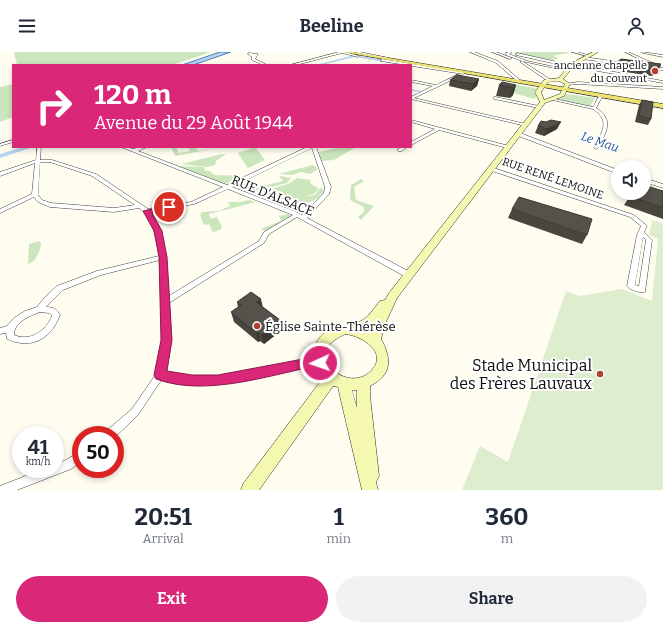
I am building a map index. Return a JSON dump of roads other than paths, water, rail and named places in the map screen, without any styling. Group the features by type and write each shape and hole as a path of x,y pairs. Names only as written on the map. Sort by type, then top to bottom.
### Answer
{"main road":[{"path":"345,52 541,86 566,87 663,107"},
{"path":"541,102 538,92 541,86 550,80 560,79 570,67 585,56 596,52"},
{"path":"420,65 485,75 541,86"},
{"path":"560,79 566,87"},
{"path":"550,80 566,87 600,97 663,107"},
{"path":"371,490 360,453 351,408 337,381 324,372 319,361 320,348 328,337 340,330 353,329 367,324 410,275 508,148 541,102 559,97 566,87"},
{"path":"375,339 379,324 393,296"},
{"path":"337,381 364,382 374,376 383,362 382,350 375,339 368,334 353,329"},
{"path":"249,490 337,381"},
{"path":"364,382 363,396 371,490"}],"street":[{"path":"296,64 341,52 404,64"},
{"path":"355,52 485,75"},
{"path":"471,52 482,55 496,62 519,81"},
{"path":"493,52 511,58 550,80"},
{"path":"570,67 510,52 507,54 536,64 570,67 663,82"},
{"path":"573,52 585,56 633,65"},
{"path":"626,52 663,69"},
{"path":"643,52 663,56"},
{"path":"254,57 253,59 263,64"},
{"path":"385,64 391,62"},
{"path":"530,68 536,64"},
{"path":"412,65 463,73"},
{"path":"641,66 663,69"},
{"path":"412,98 463,73"},
{"path":"412,81 436,86"},
{"path":"566,87 578,83 663,88"},
{"path":"594,108 600,97"},
{"path":"412,98 525,125"},
{"path":"495,98 541,102"},
{"path":"550,99 594,108 600,112 607,124 607,128 597,144"},
{"path":"412,121 508,148"},
{"path":"412,143 438,129"},
{"path":"518,134 611,169"},
{"path":"0,145 12,141"},
{"path":"39,148 36,161 35,195 40,201 50,205 114,210 140,206"},
{"name":"RUE D'ALSACE","path":"126,148 300,216 410,275"},
{"path":"133,151 142,148"},
{"path":"147,211 192,203 310,148"},
{"path":"165,302 262,242 266,233 300,216 327,193 328,188 320,164 312,148"},
{"path":"0,174 36,161 50,161 94,175 147,211 158,231 163,257 167,340 160,375 135,412 120,426"},
{"name":"RUE RENÉ LEMOINE","path":"491,169 632,216 644,226 640,236 632,286 642,290 649,240 642,233"},
{"path":"651,182 663,186"},
{"path":"0,210 35,195"},
{"path":"40,309 60,288 98,273 163,257"},
{"path":"40,309 51,310 56,315 54,324 44,333 31,340 18,342 10,337 10,329 16,320 28,313 40,309"},
{"path":"0,331 10,329"},
{"path":"160,375 192,380 218,380 319,361"},
{"path":"3,490 72,462"}],"water":[{"path":"220,52 231,52 196,64 185,64"}],"waterway":[{"path":"322,64 354,56 391,62"},
{"name":"Le Mau","path":"412,90 420,91"},
{"path":"0,156 27,148"}],"place":[{"name":"ancienne chapelle du couvent","path":"655,71"},
{"name":"Église Sainte-Thérèse","path":"257,326"},
{"name":"Stade Municipal des Frères Lauvaux","path":"600,374"}]}
